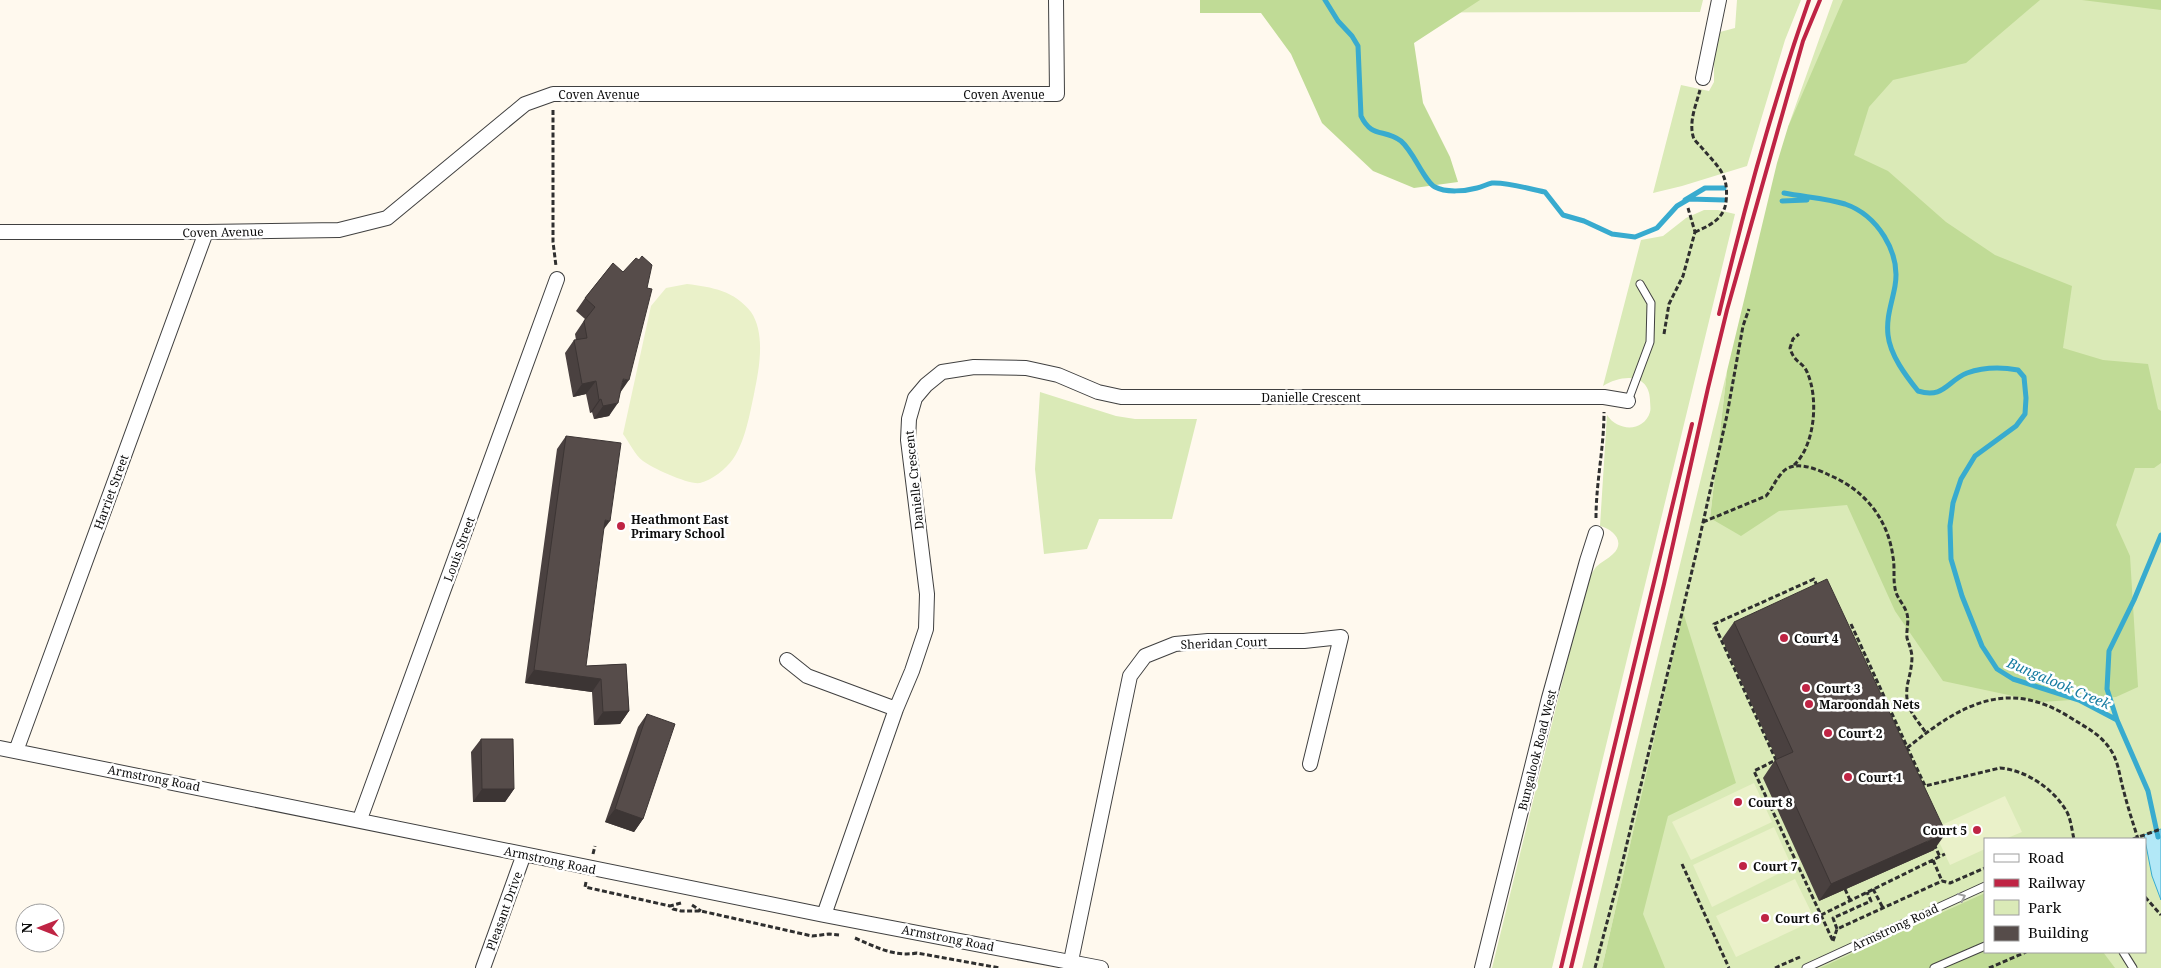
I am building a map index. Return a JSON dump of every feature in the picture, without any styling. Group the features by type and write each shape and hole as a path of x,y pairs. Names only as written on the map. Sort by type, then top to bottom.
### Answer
{"street":[{"name":"Coven Avenue","path":"0,232 339,230 387,218 525,104 553,94 1057,94 1056,0"},
{"path":"1703,78 1719,0"},
{"name":"Harriet Street","path":"16,751 206,232"},
{"name":"Louis Street","path":"360,820 557,279"},
{"name":"Danielle Crescent","path":"824,915 926,629 927,594 908,440 909,419 915,398 926,385 942,372 974,367 1026,368 1058,376 1098,392 1121,397 1604,397 1628,402"},
{"name":"Bungalook Road West","path":"1482,968 1549,698 1586,561 1596,534"},
{"name":"Sheridan Court","path":"1071,961 1130,676 1145,656 1175,644 1208,641 1304,641 1341,637 1310,764"},
{"path":"787,660 807,676 896,709"},
{"name":"Armstrong Road","path":"0,748 824,915 1101,968"},
{"name":"Pleasant Drive","path":"483,968 524,854"}],"lane":[{"path":"1628,402 1650,342 1652,303 1640,284"},
{"name":"Armstrong Road","path":"1806,968 1984,886"},
{"path":"1934,968 1984,946"},
{"path":"2124,953 2133,968"}],"path":[{"path":"1695,232 1710,226 1719,218 1726,205 1728,184 1715,163 1694,138 1692,124 1703,78"},
{"path":"553,94 553,242 557,279"},
{"path":"1663,336 1669,304 1682,276 1695,232 1688,208"},
{"path":"1595,968 1619,877 1703,522 1743,326 1749,309"},
{"path":"1703,522 1766,496 1780,475 1801,459 1814,418 1813,396 1807,372 1792,357 1790,348 1793,339 1799,334"},
{"path":"1596,534 1596,489 1604,436 1604,397"},
{"path":"1794,466 1820,471 1833,476 1857,491 1880,517 1893,557 1895,590 1906,611 1908,624 1907,638 1912,655 1906,698 1911,712 1926,733"},
{"path":"1818,588 1814,579 1714,624 1776,760 1754,771 1833,942"},
{"path":"1851,624 1925,786 2000,768 2012,769 2053,792 2067,813 2074,838"},
{"path":"1907,748 1960,711 1988,700 2026,698 2047,704 2100,736 2112,752 2138,838"},
{"path":"1768,800 1772,798"},
{"path":"2136,838 2161,829"},
{"path":"1932,840 1940,857"},
{"path":"1820,915 1945,854"},
{"path":"1933,860 1942,882"},
{"path":"1682,864 1729,968"},
{"path":"1837,929 1942,882 1950,883 1984,868"},
{"path":"1845,889 1850,900"},
{"path":"1874,889 1883,908"},
{"path":"1833,942 1837,929 1833,918 1871,901 1867,892"},
{"path":"2146,898 2161,915"},
{"path":"701,911 685,902 675,903 670,906 681,911 701,911 812,936 829,934 842,936"},
{"path":"848,937 904,955 917,953 1000,968"},
{"path":"1824,945 1833,942"},
{"path":"1775,968 1808,953"},
{"path":"1989,968 2024,953"}],"green space":[{"path":"1200,0 1703,0 1700,12 1200,13"},
{"path":"1200,0 1480,0 1414,43 1423,103 1450,157 1458,182 1414,188 1373,171 1322,123 1291,54 1261,13 1200,13"},
{"path":"1737,0 1801,0 1785,40 1747,166 1653,193 1681,85 1709,91 1714,82 1714,57 1720,32 1735,28"},
{"path":"1833,0 2161,0 2161,968 1612,968 1683,613 1602,968 1582,968 1727,371 1710,518 2050,396 1788,127"},
{"path":"1843,0 2040,0 1966,63 1893,80 1869,107 1854,155 1888,171 1946,222 1995,255 2072,286 2063,348 2103,360 2148,364 2158,409 2161,411 2161,463 2154,468 2135,468 2116,525 2130,556 2138,687 2116,697 2041,702 1943,681 1895,611 1847,505 1779,511 1741,536 1710,518 1727,371 1777,163 1788,127"},
{"path":"2082,0 2161,0 2161,10"},
{"path":"1704,210 1718,210 1735,214 1552,968 1492,968 1587,581 1596,567 1613,554 1618,545 1618,541 1613,533 1600,526 1607,415 1618,425 1630,427 1637,426 1647,419 1650,411 1648,391 1645,384 1639,380 1626,378 1603,386 1641,240 1663,236 1686,218"},
{"path":"687,284 722,291 738,299 751,312 756,321 760,341 756,384 741,444 727,467 714,477 700,483 680,479 662,472 643,461 623,434 651,306 666,288"},
{"path":"1040,392 1116,416 1135,419 1197,419 1172,519 1099,519 1087,549 1044,554 1035,469"},
{"path":"1683,612 1736,783 1668,816 1643,914 1665,968 1602,968"},
{"name":"Court 8","path":"1754,783 1772,822 1691,860 1672,822"},
{"name":"Court 5","path":"2005,796 2022,832 2007,838 1984,838 1984,849 1950,865 1933,829"},
{"name":"Court 7","path":"1774,827 1792,867 1712,907 1693,865"},
{"name":"Court 6","path":"1795,879 1815,920 1736,957 1716,916"},
{"path":"1984,893 1984,953 2104,953 2115,968 1820,968"}],"water":[{"path":"2161,829 2161,900 2152,876 2144,835"}],"building":[{"path":"642,256 652,265 647,288 652,289 629,380 623,379 618,403 603,406 601,399 599,400 596,381 582,384 574,340 587,338 584,321 595,307 585,298 613,263 623,272 636,258 639,260"},
{"path":"566,436 621,443 610,521 605,520 586,666 626,664 629,711 603,712 601,679 534,670"},
{"name":"Maroondah Nets","path":"1827,579 1946,833 1831,884 1775,760 1793,752 1734,622"},
{"path":"647,714 675,724 643,819 615,809"},
{"path":"481,739 513,739 514,789 482,789"}],"waterway":[{"name":"Bungalook Creek","path":"1325,0 1338,21 1352,36 1358,46 1361,116 1365,123 1374,131 1395,137 1401,141 1427,179 1435,187 1450,191 1462,191 1498,183 1545,192 1563,215 1584,221 1612,234 1635,237 1657,228 1677,206 1689,199 1724,200"},
{"name":"Bungalook Creek","path":"1685,200 1705,188 1724,188"},
{"name":"Bungalook Creek","path":"1784,193 1830,200 1857,209 1884,236 1894,260 1896,273 1888,322 1889,343 1899,365 1918,391 1934,393 1945,388 1960,376 1986,369 2018,370 2024,377 2025,414 2016,426 1975,456 1961,479 1953,503 1950,526 1951,559 1962,596 1982,646 1997,669 2013,679 2079,700 2117,720"},
{"name":"Bungalook Creek","path":"1782,201 1807,200"},
{"path":"2158,837 2148,791 2117,720 2107,689 2109,651 2134,600 2161,535"}],"railway":[{"path":"1719,314 1760,156 1809,0"},
{"path":"1571,968 1664,584 1727,310 1803,41 1820,0"},
{"path":"1561,968 1692,424"}],"place":[{"name":"Heathmont East Primary School","path":"621,526"},
{"name":"Court 4","path":"1784,638"},
{"name":"Court 3","path":"1806,688"},
{"name":"Maroondah Nets","path":"1809,704"},
{"name":"Court 2","path":"1828,733"},
{"name":"Court 1","path":"1848,777"},
{"name":"Court 8","path":"1738,802"},
{"name":"Court 5","path":"1977,830"},
{"name":"Court 7","path":"1743,866"},
{"name":"Court 6","path":"1765,918"}]}
